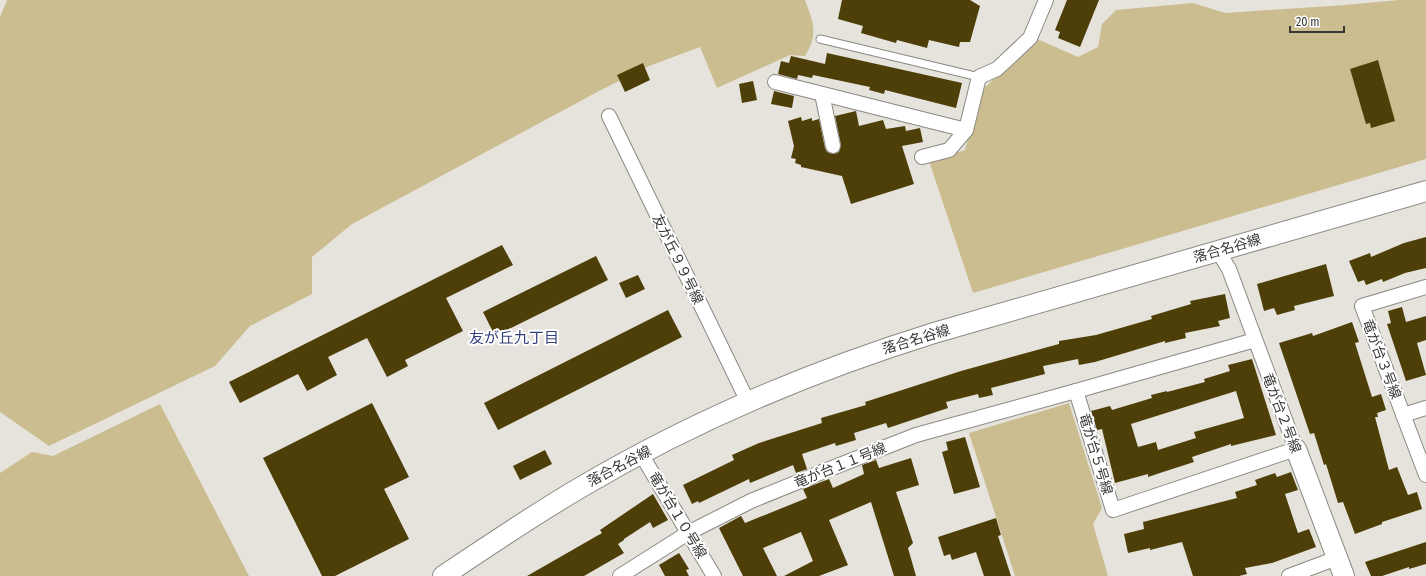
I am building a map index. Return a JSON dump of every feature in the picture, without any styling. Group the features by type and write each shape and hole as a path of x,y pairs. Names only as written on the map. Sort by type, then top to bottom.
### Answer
{"street":[{"path":"922,157 949,150 966,130 979,77 997,69 1030,38 1046,0"},
{"path":"775,82 966,130"},
{"path":"822,94 833,146"},
{"name":"友が丘９９号線","path":"609,116 748,402"},
{"name":"落合名谷線","path":"443,576 583,485 641,454 748,402 809,376 884,349 1426,191"},
{"name":"竜が台２号線","path":"1218,251 1228,269 1340,567"},
{"name":"竜が台３号線","path":"1426,287 1362,306 1426,475"},
{"path":"1076,391 1255,340"},
{"name":"竜が台５号線","path":"1076,391 1113,510 1296,449"},
{"name":"竜が台１１号線","path":"620,576 688,533 751,501 916,435 1076,391"},
{"path":"1404,416 1426,408"},
{"name":"竜が台１０号線","path":"641,454 714,576"},
{"path":"1289,576 1340,567"}],"lane":[{"path":"820,39 979,77"}],"shaded area":[{"path":"7,0 805,0 812,22 813,34 812,41 805,56 790,55 717,88 700,47 649,66 601,90 352,224 312,257 312,294 250,326 215,366 49,446 0,412 0,17"},
{"path":"1399,0 1426,0 1426,159 973,293 929,161 965,150 981,91 1037,39 1078,57 1098,47 1102,24 1116,10 1193,3 1225,13"},
{"path":"1069,403 1102,508 1093,524 1108,576 1015,576 969,433"},
{"path":"160,404 249,576 0,576 0,473 32,452 53,456"}],"building":[{"path":"842,0 970,0 980,6 970,42 960,42 959,47 929,40 927,48 897,40 896,43 861,33 863,26 838,19"},
{"path":"1067,0 1099,0 1080,47 1058,38 1060,32 1055,30"},
{"path":"827,53 962,83 956,108 885,90 884,94 869,90 870,87 813,75 812,78 798,75 797,79 778,74 781,61 789,63 791,56 825,64"},
{"path":"1378,60 1395,121 1371,128 1370,123 1366,124 1350,69"},
{"path":"643,63 650,80 625,92 617,75"},
{"path":"753,81 757,100 742,103 739,84"},
{"path":"774,91 794,96 792,108 771,104"},
{"path":"856,111 859,126 883,120 886,129 905,126 906,131 920,128 923,142 902,146 914,184 851,204 842,176 801,167 801,165 795,163 796,159 791,158 794,146 788,121 801,117 802,121 812,118 812,121 819,119 825,148 827,152 834,154 839,152 841,145 835,116"},
{"path":"1426,237 1426,268 1405,273 1383,282 1382,279 1366,285 1364,280 1358,282 1349,261 1370,253 1371,257 1404,243"},
{"path":"502,245 513,265 446,298 463,331 405,360 408,366 387,377 367,338 328,357 337,375 307,391 298,374 240,403 229,382"},
{"path":"596,256 608,280 495,336 483,312"},
{"path":"1326,264 1334,296 1294,306 1295,310 1277,315 1274,308 1264,311 1257,284"},
{"path":"638,275 645,289 626,298 619,283"},
{"path":"1225,294 1230,318 1218,321 1220,326 1185,333 1186,338 1165,343 1165,341 1095,362 1079,365 1078,359 1043,366 1045,374 991,388 993,395 979,398 978,394 946,402 948,408 888,428 886,423 854,433 856,440 836,446 835,443 802,454 807,469 796,473 793,465 750,483 749,479 699,503 698,501 692,504 683,485 734,460 732,455 759,443 822,423 821,418 866,405 865,402 961,371 1059,344 1059,341 1096,335 1152,319 1151,316 1191,304 1190,301"},
{"path":"1402,307 1406,322 1426,316 1426,340 1417,343 1426,375 1406,381 1387,324 1391,323 1388,311"},
{"path":"668,310 682,337 498,430 484,403"},
{"path":"1352,322 1359,342 1355,343 1372,397 1381,394 1386,410 1377,413 1378,417 1375,417 1389,470 1397,467 1408,495 1417,492 1422,509 1382,522 1382,524 1355,534 1343,502 1338,503 1326,464 1324,465 1314,433 1310,434 1279,343 1312,333 1313,336"},
{"path":"1252,359 1276,435 1231,446 1231,444 1192,457 1194,462 1148,477 1148,474 1115,483 1102,429 1097,430 1091,411 1110,406 1112,410 1152,398 1151,395 1205,382 1204,379 1230,371 1228,365","holes":["1236,391 1244,418 1194,432 1196,438 1158,450 1156,442 1138,447 1131,424"]},
{"path":"372,403 409,477 384,489 409,539 335,576 322,576 263,458"},
{"path":"965,437 980,487 954,494 942,452 948,450 946,442"},
{"path":"545,450 552,464 520,480 513,466"},
{"path":"911,458 919,485 896,492 913,543 908,548 916,576 894,576 871,502 829,520 848,565 819,576 784,576 813,561 801,532 763,548 777,576 743,576 719,528 741,516 745,523 807,498 803,489 829,479 833,488 864,474 862,465 876,460 879,468"},
{"path":"1291,472 1298,490 1285,494 1298,533 1309,529 1316,547 1272,563 1245,568 1247,574 1239,576 1193,576 1182,542 1150,550 1150,548 1128,553 1124,534 1144,529 1143,522 1237,498 1235,492 1257,485 1255,480 1275,473 1277,477"},
{"path":"653,494 668,520 653,528 650,522 624,539 618,544 624,553 584,576 527,576 602,533 600,530"},
{"path":"996,518 1001,535 998,536 1011,576 984,576 976,552 952,560 950,554 944,556 938,537"},
{"path":"1426,542 1426,564 1409,569 1409,567 1382,576 1371,576 1365,562"},
{"path":"679,553 689,569 686,570 689,576 665,576 659,565"}],"district":[{"name":"友が丘九丁目","path":"514,338"}]}
